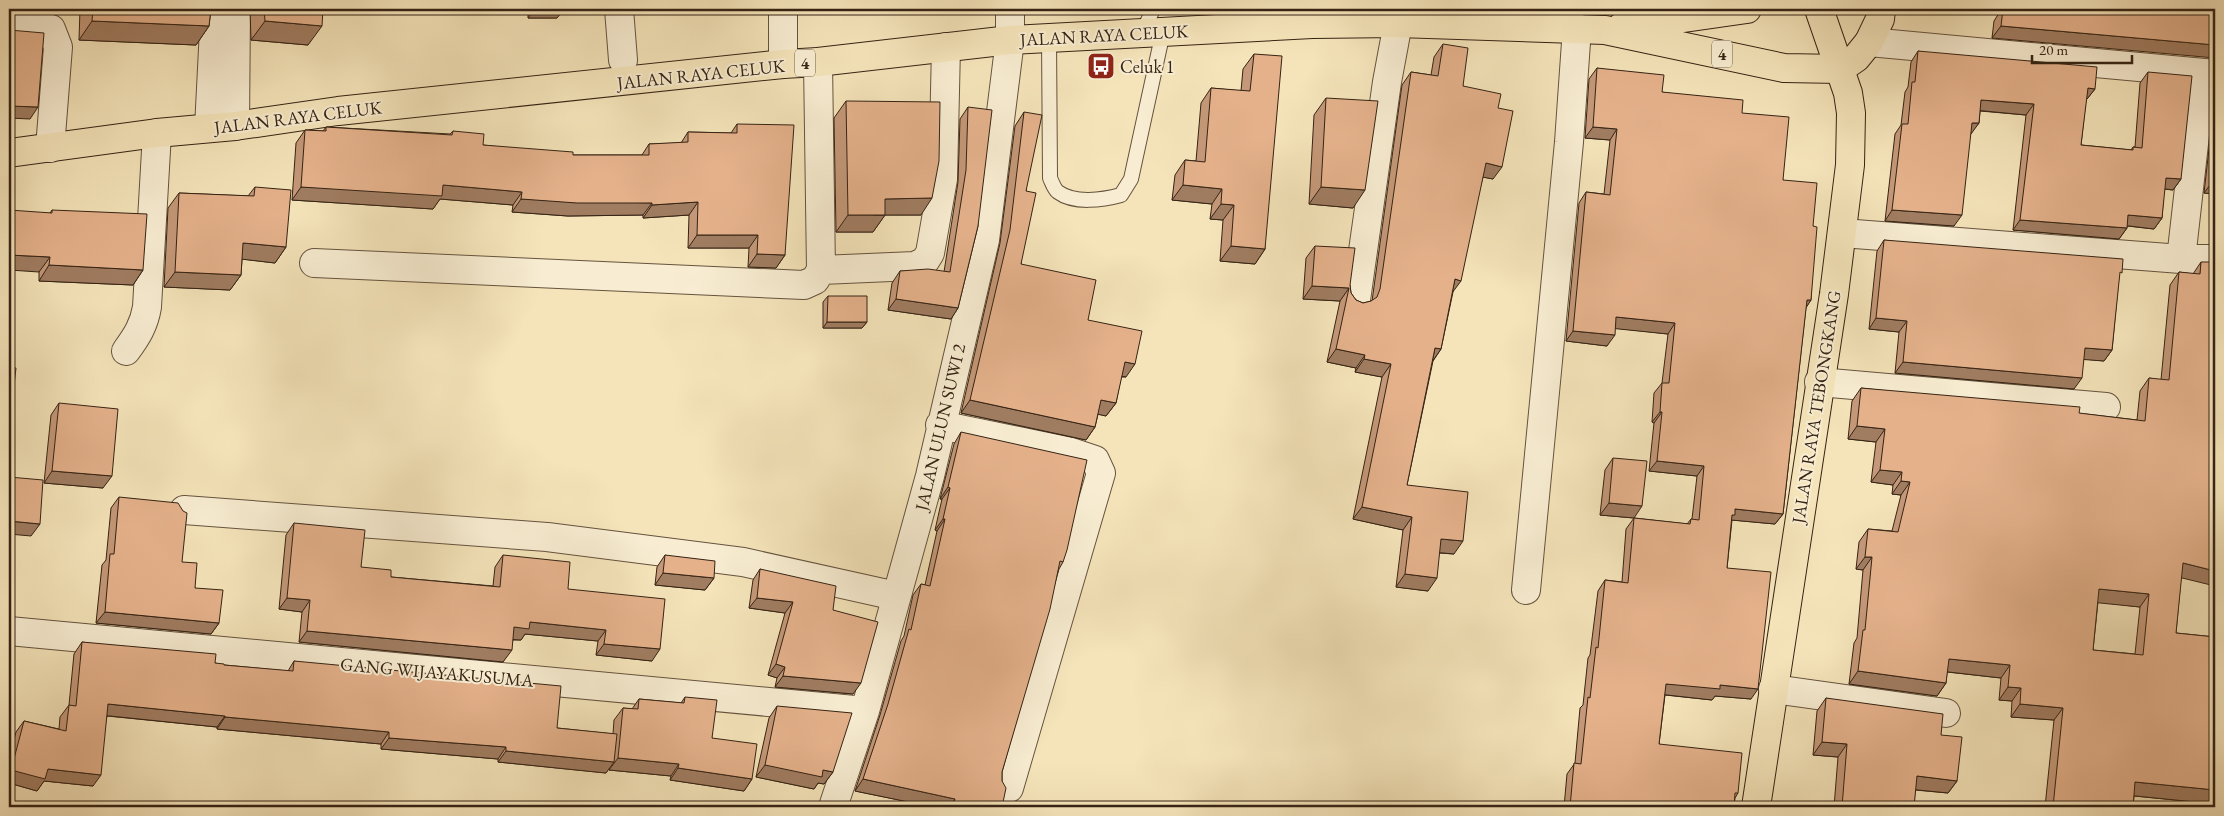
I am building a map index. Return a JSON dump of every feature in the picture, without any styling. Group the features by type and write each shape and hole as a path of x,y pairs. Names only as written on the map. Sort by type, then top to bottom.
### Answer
{"main road":[{"name":"JALAN RAYA CELUK","path":"1605,30 1747,9"},
{"name":"JALAN RAYA TEBONGKANG","path":"1756,807 1842,232 1850,165 1851,114 1848,93 1820,9"},
{"path":"1840,69 1856,58 1869,42 1880,19 1881,9"},
{"name":"JALAN RAYA CELUK","path":"9,153 156,133 222,127 623,71 818,62 1010,40 1049,38 1153,24 1310,16 1398,16 1605,30 1784,68 1840,69"}],"street":[{"path":"215,9 222,127"},
{"path":"222,127 236,9"},
{"path":"619,9 623,71"},
{"path":"783,9 783,64"},
{"name":"JALAN ULUN SUWI 2","path":"833,807 865,711 930,476 940,425 985,240 1010,40 1010,9"},
{"path":"1356,300 1398,16"},
{"path":"9,20 51,29 56,40 58,47 50,148"},
{"path":"1526,590 1568,152 1577,28"},
{"path":"1869,42 2209,74 2181,259"},
{"path":"821,270 915,266 925,260 930,253 943,179 946,47"},
{"path":"314,263 804,285 815,280 821,270 818,62"},
{"path":"126,351 140,332 145,320 147,307 156,133"},
{"path":"1842,232 2181,259 2215,259"},
{"path":"1819,382 2106,407"},
{"path":"940,425 1071,452 1095,460 1101,472 1009,788"},
{"path":"184,510 547,537 743,562 896,596"},
{"name":"GANG WIJAYAKUSUMA","path":"9,632 865,711"},
{"path":"1773,689 1946,713"}],"lane":[{"path":"1049,38 1050,178 1057,191 1072,198 1103,200 1121,195 1131,179 1153,24"}],"building":[{"path":"93,9 211,9 209,26 92,21"},
{"path":"264,9 323,9 322,26 265,21"},
{"path":"533,9 562,9 562,12 533,11"},
{"path":"2003,9 2215,9 2215,45 2001,26"},
{"path":"9,30 44,33 38,107 9,106"},
{"path":"1443,44 1468,48 1463,86 1501,94 1498,108 1513,111 1502,167 1486,163 1461,281 1455,279 1441,349 1435,348 1407,485 1468,492 1463,541 1441,539 1437,578 1405,574 1412,517 1362,507 1391,364 1364,359 1365,355 1336,349 1349,288 1312,286 1315,246 1355,248 1350,285 1351,293 1356,300 1363,303 1377,297 1380,289 1411,72 1438,76"},
{"path":"1918,51 2097,67 2095,89 2088,88 2081,145 2133,150 2133,147 2142,148 2148,72 2192,76 2181,179 2166,178 2162,218 2128,215 2127,228 2020,220 2034,104 1981,100 1979,123 1972,123 1962,215 1892,210 1902,124 1908,124 1912,82 1915,82"},
{"path":"1254,54 1282,56 1265,249 1231,246 1234,205 1221,204 1222,189 1183,185 1185,160 1205,162 1211,88 1250,91"},
{"path":"1597,68 1664,75 1662,92 1743,100 1742,113 1789,117 1783,180 1817,183 1813,226 1817,227 1811,300 1807,300 1783,514 1735,509 1735,515 1732,515 1727,568 1771,572 1758,689 1720,685 1720,689 1666,684 1659,744 1742,753 1738,793 1735,793 1734,807 1570,807 1574,763 1581,764 1588,697 1590,698 1596,647 1598,648 1605,580 1628,583 1634,518 1690,524 1691,519 1699,520 1704,466 1657,461 1662,412 1660,412 1662,383 1669,383 1675,323 1616,317 1615,335 1573,331 1586,192 1610,195 1617,129 1593,127"},
{"path":"1326,98 1378,101 1365,190 1321,187"},
{"path":"846,101 940,102 939,161 932,198 885,199 885,215 848,215"},
{"path":"968,107 992,110 978,226 958,308 896,299 900,271 928,269 950,272 966,170"},
{"path":"1024,112 1042,115 1026,191 1036,193 1021,264 1096,280 1088,320 1142,331 1135,364 1125,362 1116,403 1101,400 1095,427 970,400 1010,230"},
{"path":"737,124 794,125 785,255 757,254 758,235 697,235 698,202 652,205 652,203 577,203 521,199 522,192 443,185 442,196 301,187 305,130 326,131 326,127 452,135 453,131 484,134 483,145 573,152 573,155 649,155 649,144 688,142 688,132 737,133"},
{"path":"2215,158 2215,181 2213,181"},
{"path":"255,187 291,190 286,247 243,243 241,275 175,272 179,193 254,196"},
{"path":"9,210 52,213 52,210 147,214 143,270 49,265 50,257 9,255"},
{"path":"1884,240 2123,259 2112,350 2085,348 2082,378 1903,362 1907,321 1876,318"},
{"path":"2201,262 2215,262 2215,571 2183,563 2176,633 2215,637 2215,790 2135,782 2133,807 2053,807 2063,708 2020,704 2021,688 2008,687 2010,665 1949,659 1946,683 1858,671 1863,630 1865,630 1872,557 1865,557 1868,529 1898,532 1910,482 1901,481 1902,472 1880,470 1885,429 1857,426 1861,388 2080,407 2079,413 2145,421 2149,378 2169,380 2179,272 2200,274","holes":["2099,589 2149,594 2143,655 2093,650"]},
{"path":"828,296 867,296 867,322 827,322"},
{"path":"9,367 16,368 12,403 9,403"},
{"path":"59,403 118,409 112,476 52,471"},
{"path":"961,432 1087,460 1067,550 1063,562 1060,561 1050,609 1002,772 1002,781 1006,788 1002,807 953,807 955,799 863,779 888,704 909,629 911,630 921,584 930,586 945,519 943,519 950,488 948,487"},
{"path":"1613,458 1647,461 1642,506 1609,503"},
{"path":"9,477 43,480 40,524 9,521"},
{"path":"119,497 178,503 183,511 187,513 182,562 197,563 195,588 223,590 219,623 105,612 110,554 114,554"},
{"path":"294,523 365,530 361,567 391,570 391,577 500,587 503,555 570,562 568,589 665,599 660,649 604,644 606,630 530,622 529,629 514,627 512,650 307,631 310,600 287,598"},
{"path":"665,555 715,561 714,578 663,573"},
{"path":"760,569 836,586 833,610 878,622 861,683 783,676 785,667 776,664 793,602 757,598"},
{"path":"82,642 216,654 215,663 224,665 293,671 294,661 561,686 557,728 617,734 614,762 506,751 506,747 389,738 389,732 108,704 101,775 48,769 45,779 11,770 24,721 66,731 69,705 76,706"},
{"path":"685,697 717,700 712,738 757,744 752,779 678,768 679,764 618,758 623,708 638,709 639,699 684,703"},
{"path":"1826,698 1943,714 1941,735 1962,737 1957,781 1917,776 1914,807 1842,807 1847,744 1822,742"},
{"path":"777,706 852,713 833,772 823,770 822,777 765,765"}],"place":[{"name":"Celuk 1","path":"1101,66"}]}
